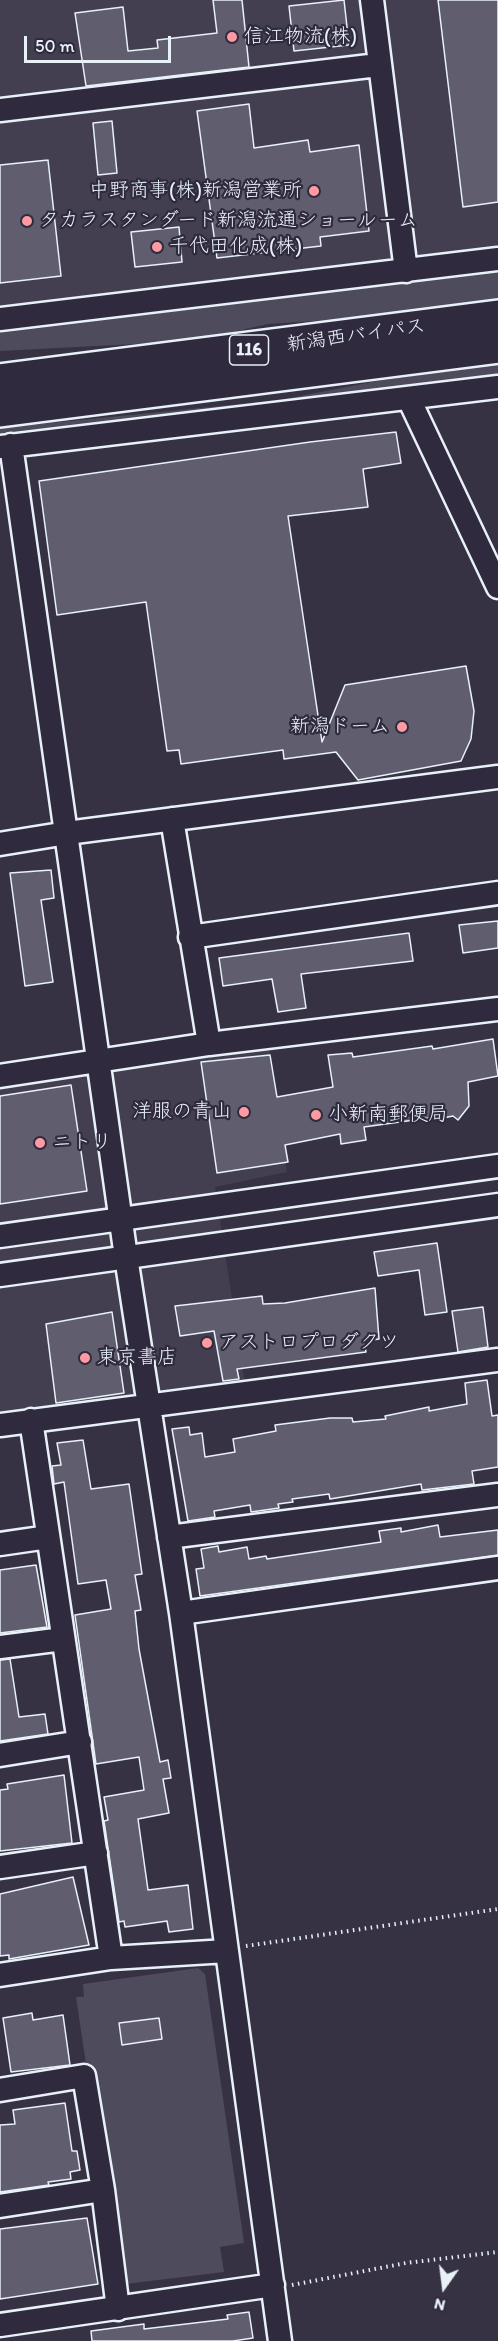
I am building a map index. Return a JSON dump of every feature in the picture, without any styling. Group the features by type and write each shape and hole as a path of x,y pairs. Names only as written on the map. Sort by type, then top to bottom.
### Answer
{"highway":[{"name":"新潟西バイパス","path":"0,381 498,317"},
{"name":"新潟西バイパス","path":"0,410 498,346"},
{"path":"0,375 68,374"}],"street":[{"path":"372,0 378,65 406,271"},
{"path":"0,110 72,104 378,65"},
{"path":"0,319 498,259"},
{"path":"280,2341 181,1613 126,1257 67,833 5,446 498,387"},
{"path":"409,399 498,587"},
{"path":"0,844 67,833 498,777"},
{"path":"172,819 209,1044"},
{"path":"190,937 498,893"},
{"path":"0,1076 209,1044 498,1008"},
{"path":"0,1236 498,1166"},
{"path":"0,1275 498,1205"},
{"path":"0,1425 498,1360"},
{"path":"31,1420 111,1958"},
{"path":"169,1537 498,1495"},
{"path":"0,1544 48,1538"},
{"path":"181,1613 498,1568"},
{"path":"0,1647 63,1639"},
{"path":"0,1755 80,1742"},
{"path":"0,1868 96,1853"},
{"path":"0,1975 111,1958 227,1951"},
{"path":"0,2090 84,2076 104,2190 118,2309"},
{"path":"0,2206 104,2190"},
{"path":"0,2325 273,2285"}],"path":[{"path":"227,1951 245,1946 498,1909"},
{"path":"273,2285 289,2286 406,2264 498,2252"}],"shaded area":[{"path":"0,0 498,0 498,260 0,317"},
{"path":"498,271 498,299 349,319 268,324 194,341 0,351 0,333"},
{"path":"498,364 498,378 0,441 0,428 280,400 377,381"},
{"path":"269,1047 287,1172 215,1187 245,1383 0,1416 0,1088"},
{"path":"198,1968 205,1974 244,2243 220,2247 224,2272 125,2284 118,2279 76,1997 84,1997 83,1984"}],"building":[{"path":"213,0 242,0 249,67 86,86 75,13 123,7 128,51 158,48 157,40 217,33"},
{"path":"344,0 349,45 294,51 289,6"},
{"path":"438,0 498,0 498,202 463,207"},
{"path":"249,104 254,148 308,140 310,152 359,145 369,231 320,237 321,246 217,258 197,111"},
{"path":"112,121 117,173 98,175 93,123"},
{"name":"タカラスタンダード新潟流通ショールーム","path":"48,160 61,276 0,283 0,165"},
{"name":"千代田化成(株)","path":"179,227 182,262 135,267 131,232"},
{"path":"396,432 401,463 363,469 368,507 288,516 322,742 345,685 466,666 474,711 471,739 461,761 358,780 336,752 284,759 283,750 181,764 179,750 167,751 146,602 57,615 39,481"},
{"path":"51,870 54,898 41,900 53,982 25,986 10,873"},
{"path":"498,921 498,948 463,953 459,925"},
{"path":"409,933 413,961 301,974 306,1008 278,1012 272,979 223,986 219,958"},
{"path":"493,1039 498,1076 468,1082 469,1106 458,1120 453,1116 443,1118 443,1116 364,1127 366,1140 341,1144 340,1134 285,1145 288,1162 217,1173 201,1062 270,1055 277,1097 333,1087 328,1055 352,1053 353,1057 432,1046 433,1049"},
{"name":"ニトリ","path":"71,1085 87,1191 0,1204 0,1096"},
{"path":"437,1243 447,1312 425,1315 419,1270 378,1276 374,1252"},
{"path":"375,1288 379,1339 364,1341 366,1352 237,1369 239,1379 223,1381 214,1331 180,1336 175,1306 262,1296 263,1304 285,1303"},
{"path":"483,1307 488,1347 458,1352 452,1311"},
{"name":"東京書店","path":"112,1312 124,1393 56,1403 46,1324"},
{"path":"487,1380 492,1416 498,1415 498,1467 472,1471 474,1484 422,1490 421,1484 330,1499 329,1494 292,1499 293,1502 278,1504 279,1508 251,1512 250,1505 214,1511 215,1517 188,1521 172,1429 189,1427 190,1435 202,1433 205,1457 235,1452 233,1439 276,1431 275,1425 330,1418 352,1418 353,1422 386,1419 385,1416 429,1407 429,1411 467,1404 465,1383"},
{"path":"83,1440 91,1489 129,1484 142,1574 135,1575 141,1610 135,1611 139,1649 160,1762 168,1760 171,1778 163,1779 169,1813 138,1819 148,1890 188,1885 193,1929 169,1932 167,1921 125,1927 124,1921 119,1922 104,1821 108,1820 104,1797 144,1790 139,1757 96,1764 75,1615 111,1609 106,1580 78,1584 64,1482 54,1484 52,1466 61,1465 57,1443"},
{"path":"438,1525 440,1537 498,1530 498,1555 200,1596 196,1569 204,1568 201,1549 218,1546 219,1552 247,1547 249,1559 266,1556 267,1559 381,1542 379,1531 401,1528 401,1532"},
{"path":"36,1565 47,1627 0,1633 0,1570"},
{"path":"10,1659 19,1717 45,1714 48,1734 0,1741 0,1660"},
{"path":"64,1775 72,1843 0,1851 0,1790 8,1789 7,1784"},
{"path":"73,1877 89,1945 9,1959 9,1955 0,1956 0,1894"},
{"path":"32,2013 33,2020 63,2015 70,2065 11,2072 3,2018"},
{"path":"159,2018 162,2039 122,2045 119,2023"},
{"path":"65,2103 72,2151 77,2151 80,2170 70,2172 71,2179 48,2182 49,2185 0,2192 0,2125 15,2124 13,2110"},
{"path":"87,2218 98,2284 0,2299 0,2229"},
{"path":"249,2312 253,2338 233,2341 92,2341 91,2331 144,2324 144,2329 228,2319 227,2315"}],"place":[{"name":"信江物流(株)","path":"232,37"},
{"name":"中野商事(株)新潟営業所","path":"314,191"},
{"name":"タカラスタンダード新潟流通ショールーム","path":"27,221"},
{"name":"千代田化成(株)","path":"157,247"},
{"name":"新潟ドーム","path":"402,727"},
{"name":"洋服の青山","path":"244,1112"},
{"name":"小新南郵便局","path":"316,1115"},
{"name":"ニトリ","path":"40,1143"},
{"name":"アストロプロダクツ","path":"207,1343"},
{"name":"東京書店","path":"85,1358"}]}
